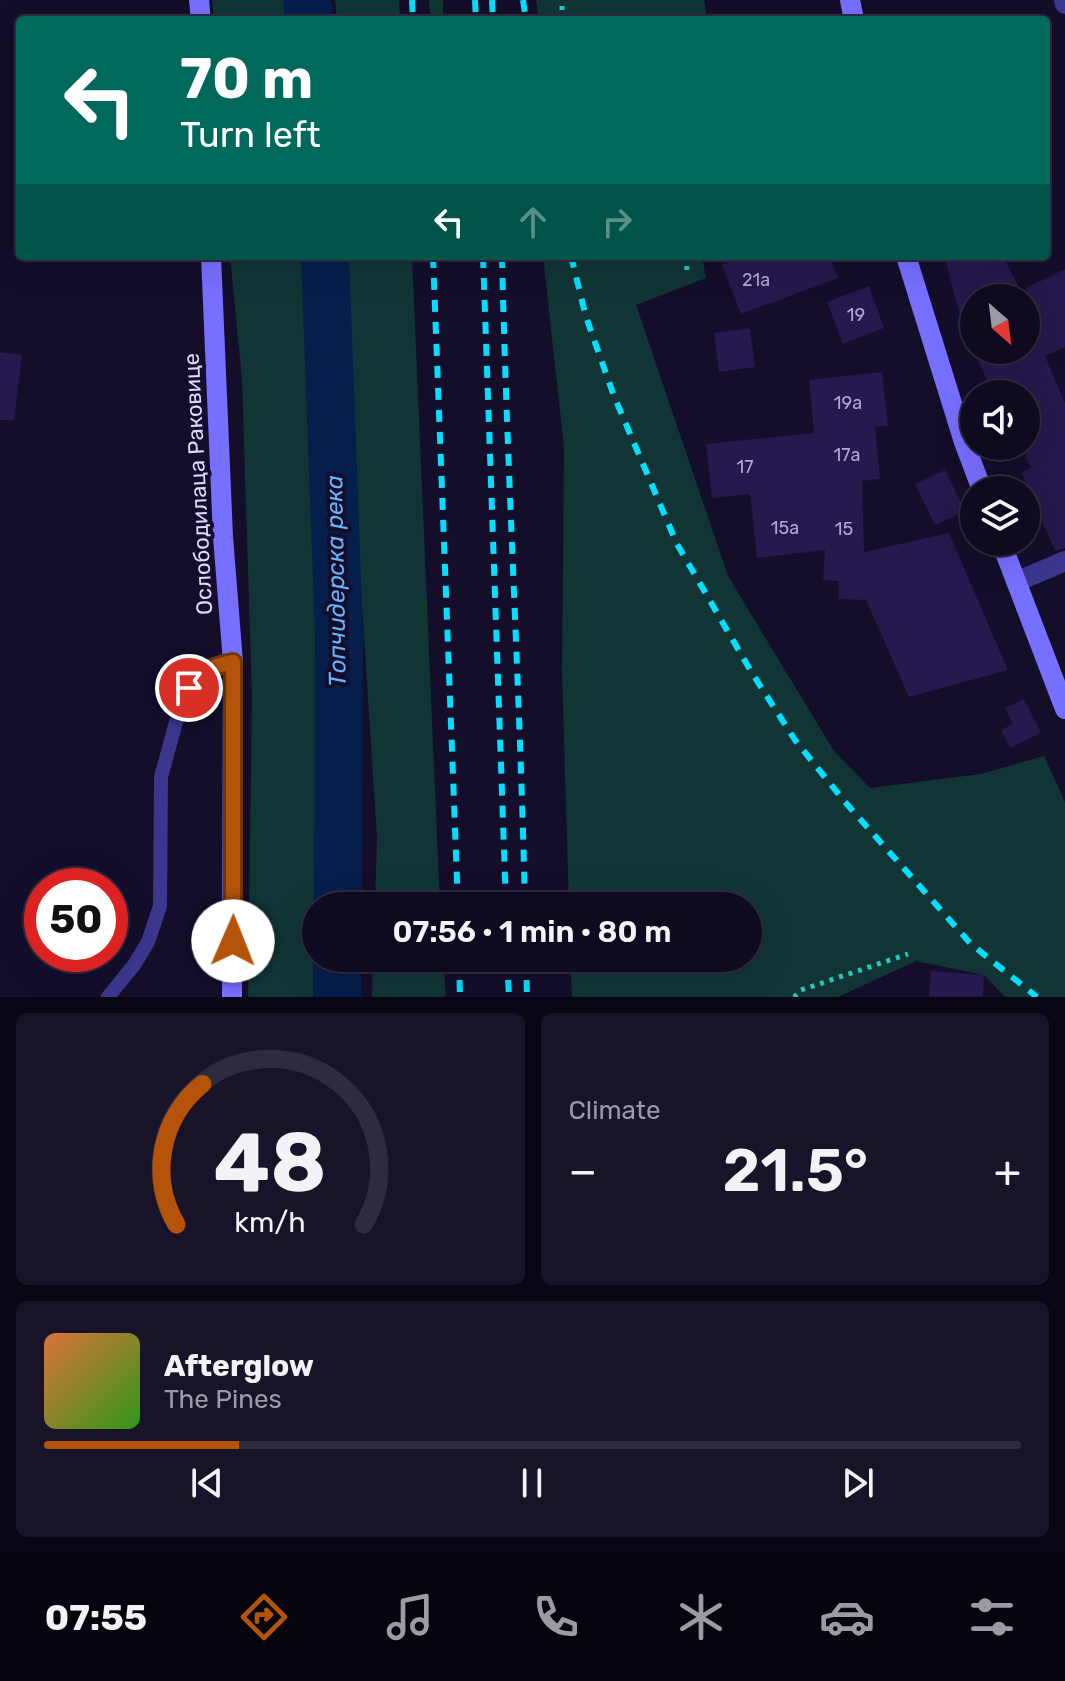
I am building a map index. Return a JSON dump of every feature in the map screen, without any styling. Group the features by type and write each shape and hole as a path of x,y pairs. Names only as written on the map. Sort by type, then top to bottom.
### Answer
{"main road":[{"name":"Ослободилаца Раковице","path":"211,260 223,537 233,662 232,997"},
{"path":"907,260 977,476"},
{"path":"1006,556 1065,709"}],"street":[{"path":"1016,582 1065,561"}],"lane":[{"path":"108,997 148,942 160,906 161,777 176,722 189,688 201,673 213,666 233,662"}],"path":[{"path":"686,260 687,271"},
{"path":"794,997 801,990 908,954"}],"green space":[{"path":"212,0 306,0 308,16 214,16"},
{"path":"335,0 399,0 400,16 337,16"},
{"path":"429,0 443,0 443,16 431,16"},
{"path":"536,0 704,0 706,16 538,16"},
{"path":"230,260 324,260 339,744 338,892 302,892 302,972 337,972 337,997 248,997 252,696 242,379"},
{"path":"347,260 412,260 439,892 375,892 377,837 357,528"},
{"path":"543,260 703,260 706,278 636,305 728,576 834,751 870,788 981,774 1044,756 1065,802 1065,997 1005,997 984,975 916,961 838,997 572,997 571,972 762,972 762,892 569,892 562,671 564,447"},
{"path":"373,972 444,972 446,997 372,997"}],"building":[{"path":"735,260 831,260 838,278 741,314 722,265"},
{"path":"945,260 1005,260 1017,284 960,284 960,315"},
{"path":"1065,269 1065,347 1045,356 1065,403 1065,548 1055,551 1040,516 1040,476 1023,476 1021,472 1031,468 1027,460 1040,460 1040,380 987,380 980,364 1040,364 1040,284 1034,284"},
{"path":"869,286 884,328 843,344 827,302"},
{"path":"750,328 755,367 719,372 714,333"},
{"path":"0,352 22,355 14,420 0,420"},
{"path":"882,372 888,426 875,427 880,479 862,481 864,552 949,533 1008,670 909,697 866,600 838,599 839,581 823,580 825,550 757,558 750,494 712,498 706,444 814,433 809,380"},
{"path":"945,470 960,501 960,513 935,525 915,484"},
{"path":"1024,699 1041,733 1010,748 1001,730 1013,724 1005,708"},
{"path":"931,971 984,975 983,997 929,997"}],"waterway":[{"name":"Топчидерска река","path":"307,0 309,16"},
{"name":"Топчидерска река","path":"325,260 339,633 338,892"},
{"name":"Топчидерска река","path":"337,972 337,997"}],"railway":[{"path":"412,0 413,16"},
{"path":"475,0 476,16"},
{"path":"492,0 493,16"},
{"path":"523,0 525,16"},
{"path":"433,260 457,892"},
{"path":"483,260 506,892"},
{"path":"502,260 525,892"},
{"path":"572,260 586,317 614,396 677,544 752,673 795,740 845,802 971,944 1037,997"},
{"path":"459,972 460,997"},
{"path":"508,972 509,997"},
{"path":"526,972 527,997"}],"route":[{"path":"189,688 201,673 213,666 233,662 233,941"}]}
